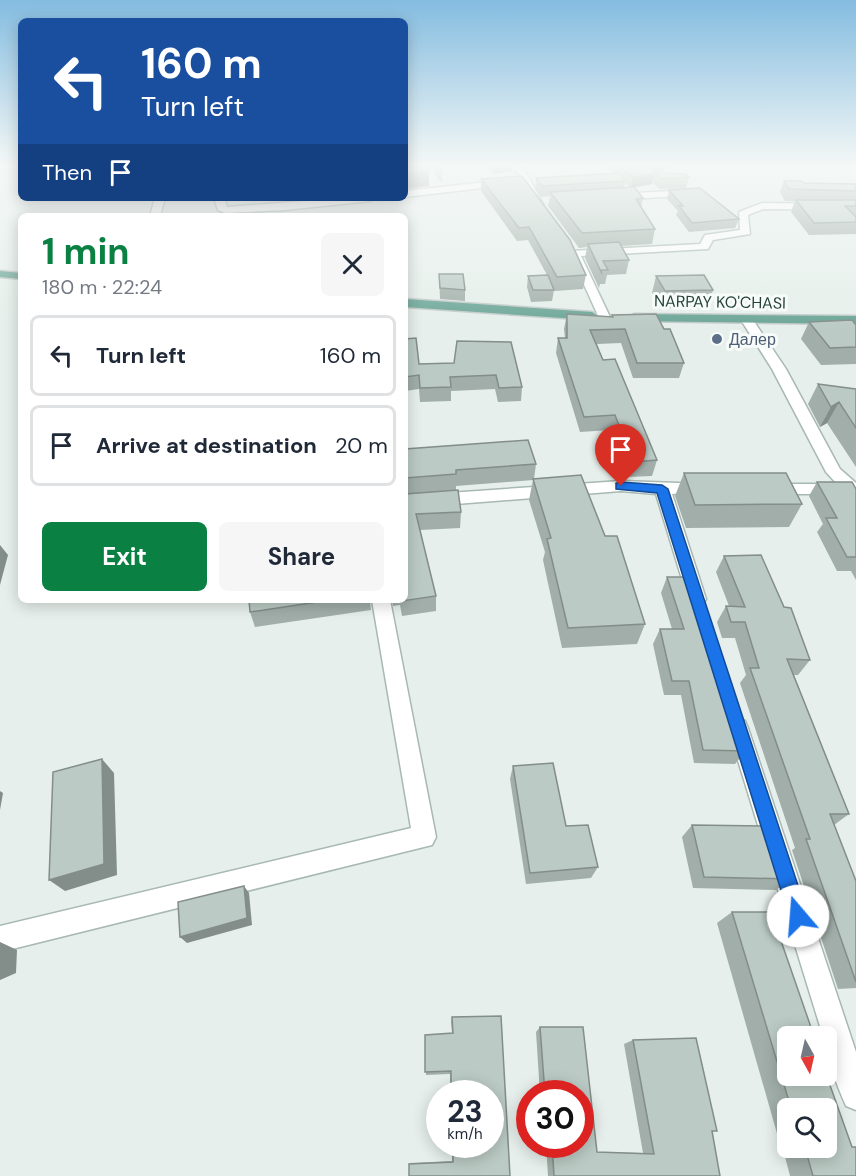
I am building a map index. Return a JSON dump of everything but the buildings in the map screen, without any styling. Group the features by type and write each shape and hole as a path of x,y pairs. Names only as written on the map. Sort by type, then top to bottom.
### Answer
{"main road":[{"path":"0,274 18,276"},
{"name":"NARPAY KO'CHASI","path":"408,303 604,317 856,320"}],"street":[{"path":"604,317 572,248 704,247 709,237 746,232 744,221"},
{"path":"747,320 779,369 834,472 855,490"},
{"path":"408,502 621,486 662,489 718,488"},
{"path":"662,489 705,624"},
{"path":"752,489 855,490"},
{"path":"0,939 423,837 382,603"},
{"path":"730,703 856,1096"}],"place":[{"name":"Далер","path":"717,339"}],"route":[{"path":"621,486 662,489 798,916"}]}
